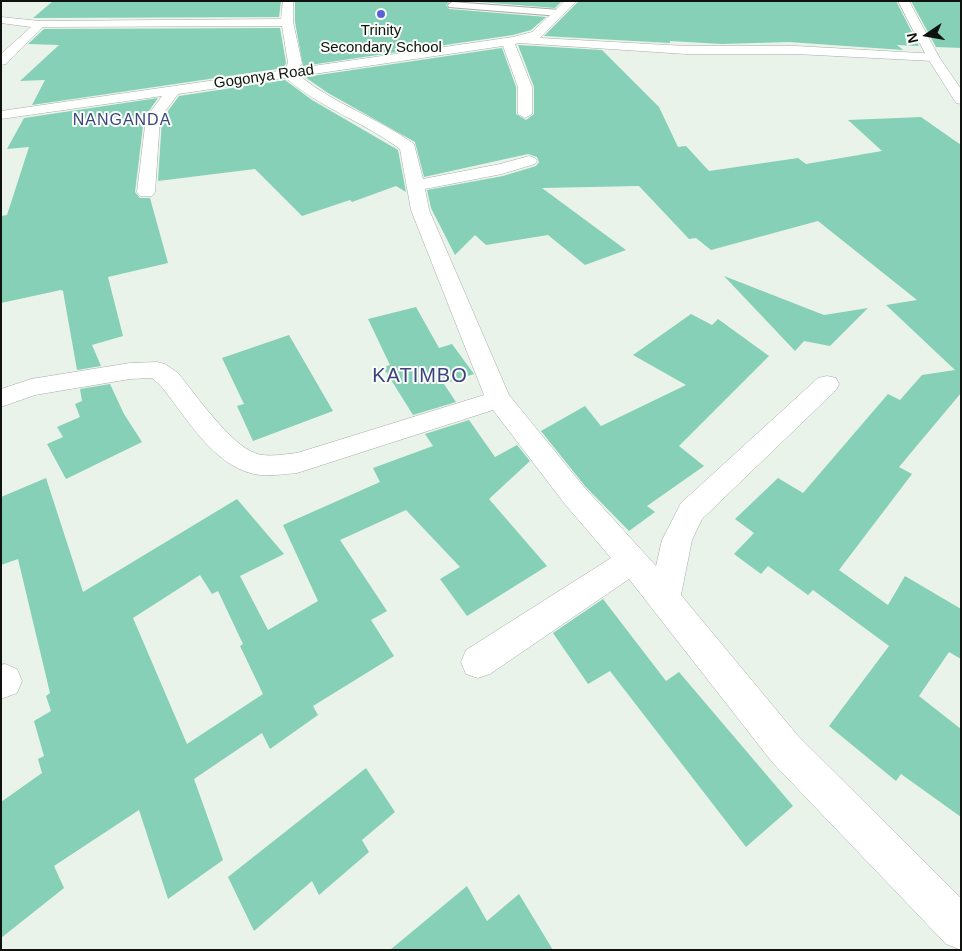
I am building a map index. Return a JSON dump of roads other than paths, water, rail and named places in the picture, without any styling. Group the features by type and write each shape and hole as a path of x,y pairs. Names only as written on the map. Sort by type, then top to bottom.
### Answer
{"street":[{"path":"288,1 287,22 295,63 289,74 311,91 389,131 408,147 420,210 498,399 574,495 664,599 785,748 961,929"},
{"name":"Gogonya Road","path":"2,117 513,41 536,35 572,1"},
{"path":"903,1 933,57 961,100"},
{"path":"1,20 40,24 287,22"},
{"path":"1,61 40,24"},
{"path":"525,114 525,87 513,41 686,50 796,50 933,57"},
{"path":"146,192 153,118 174,90"},
{"path":"416,185 502,169 528,161"},
{"path":"1,398 31,387 62,381 130,371 157,370 169,379 234,454 249,462 267,465 297,463 498,399"},
{"path":"664,599 677,540 690,510 828,384"},
{"path":"478,662 631,561"}],"lane":[{"path":"452,5 560,13"}],"place":[{"name":"Trinity Secondary School","path":"381,14"}],"district":[{"name":"NANGANDA","path":"122,121"},
{"name":"KATIMBO","path":"420,376"}]}
